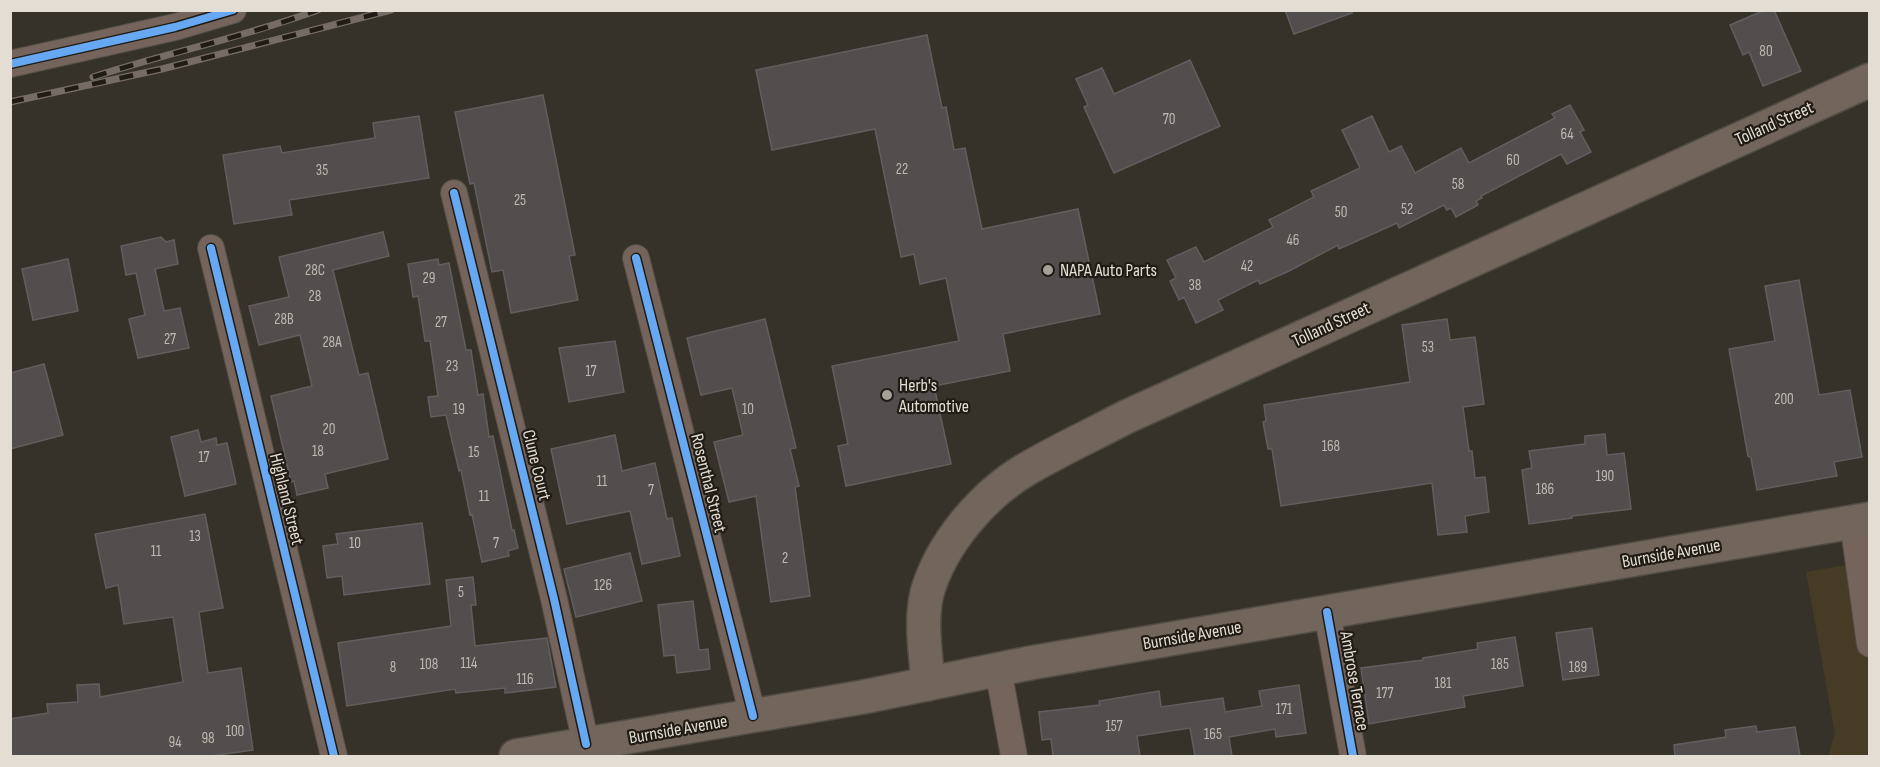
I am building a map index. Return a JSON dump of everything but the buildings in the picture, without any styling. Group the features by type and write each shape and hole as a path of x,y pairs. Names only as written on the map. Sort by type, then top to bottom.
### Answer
{"main road":[{"name":"Tolland Street","path":"928,684 924,620 927,594 942,553 980,505 1023,471 1126,417 1869,80"},
{"name":"Burnside Avenue","path":"516,756 572,750 998,669 1861,521"}],"street":[{"path":"10,64 175,27 233,10"},
{"name":"Clune Court","path":"454,193 554,599 572,750"},
{"name":"Highland Street","path":"211,248 334,756"},
{"name":"Rosenthal Street","path":"636,258 753,716"},
{"path":"1861,521 1869,644"},
{"name":"Ambrose Terrace","path":"1328,612 1353,756"},
{"path":"998,669 1014,756"}],"shaded area":[{"path":"1869,561 1869,756 1828,756 1835,734 1806,572"}],"railway":[{"path":"93,77 318,10"},
{"path":"10,102 162,69 391,10"}],"cycle path":[{"path":"10,64 175,27 233,10"},
{"path":"454,193 554,599 586,744"},
{"path":"211,248 334,756"},
{"path":"636,258 753,716"},
{"path":"1327,612 1353,756"}],"place":[{"name":"NAPA Auto Parts","path":"1048,270"},
{"name":"Herb's Automotive","path":"887,395"}]}
